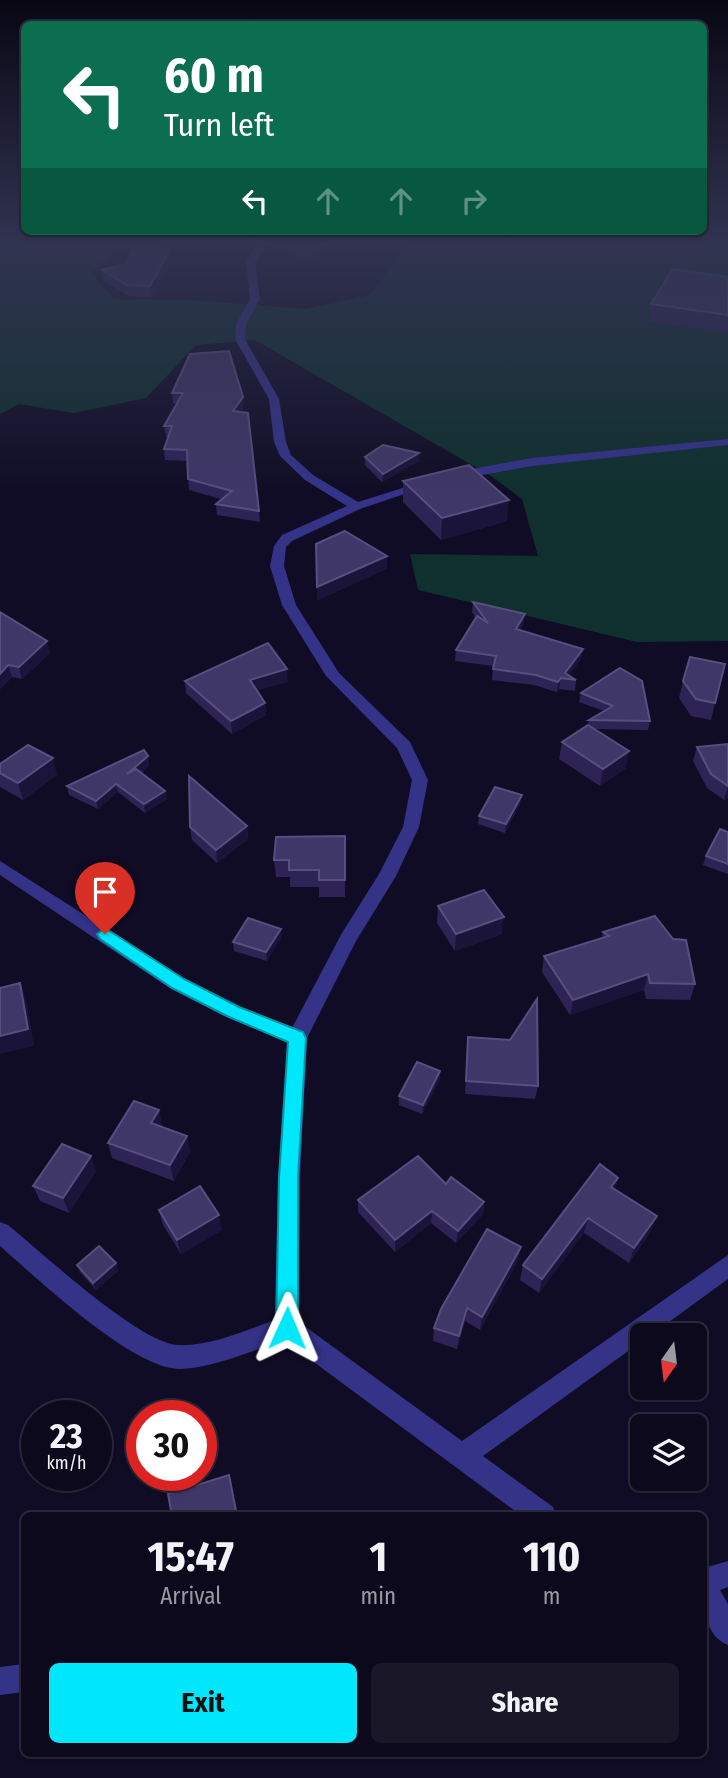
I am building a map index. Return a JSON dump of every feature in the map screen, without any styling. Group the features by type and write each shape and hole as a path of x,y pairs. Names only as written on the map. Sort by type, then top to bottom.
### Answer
{"street":[{"path":"240,327 239,337 264,376 275,401 276,425 286,456 295,466 356,506"},
{"path":"287,1328 289,1178 297,1038 348,938 387,876 411,827 420,780 404,746 333,676 289,605 277,566 280,546 286,538 356,506 453,477 532,462 728,442"},
{"path":"0,867 178,984 233,1012 297,1038"},
{"path":"0,1233 123,1334 175,1358 231,1346 287,1328"},
{"path":"461,1457 728,1266"},
{"path":"287,1328 538,1512"},
{"path":"707,1580 728,1574"},
{"path":"707,1593 728,1631"},
{"path":"0,1681 21,1678"}],"green space":[{"path":"0,327 728,327 728,641 637,642 418,590 410,554 538,556 522,499 491,476 255,340 196,345 146,398 74,413 19,404 0,414"}],"building":[{"path":"229,351 243,397 233,411 248,413 259,511 216,504 232,491 188,479 187,450 164,449 172,426 164,426 183,393 172,393 190,354"},
{"path":"383,445 419,453 383,474 365,457"},
{"path":"469,465 509,500 442,518 403,481"},
{"path":"345,531 387,556 317,587 316,544"},
{"path":"473,602 525,614 516,629 583,649 565,673 576,680 561,678 558,682 536,675 493,669 496,656 456,650 477,616 488,623"},
{"path":"0,612 47,641 19,667 8,665 0,674"},
{"path":"268,643 287,669 250,680 265,703 231,721 185,681"},
{"path":"690,657 725,664 715,703 696,699 683,681"},
{"path":"620,668 642,681 650,721 589,720 613,706 581,693"},
{"path":"588,725 629,751 603,769 562,742"},
{"path":"728,744 728,786 711,774 697,747"},
{"path":"28,745 53,758 18,783 0,773 0,764"},
{"path":"144,750 148,756 127,774 136,769 165,791 144,804 116,784 96,801 67,786"},
{"path":"189,776 247,826 216,850 190,827"},
{"path":"495,787 522,795 506,824 479,816"},
{"path":"720,829 728,832 728,864 706,856"},
{"path":"345,836 345,880 319,880 319,870 289,870 289,860 274,860 276,837"},
{"path":"484,890 504,917 456,934 438,906"},
{"path":"655,916 673,939 686,940 695,984 650,983 648,974 573,1000 544,956 609,936 603,932"},
{"path":"248,918 281,929 266,952 233,942"},
{"path":"20,983 28,1029 0,1036 0,988"},
{"path":"537,999 538,1086 466,1081 468,1037 510,1040"},
{"path":"417,1062 440,1071 423,1105 399,1096"},
{"path":"134,1101 159,1110 151,1123 187,1136 170,1165 108,1143"},
{"path":"62,1144 91,1156 63,1198 33,1186"},
{"path":"418,1156 446,1184 451,1177 484,1202 458,1231 432,1211 395,1240 358,1200"},
{"path":"600,1164 618,1178 611,1187 657,1216 634,1248 588,1218 542,1279 523,1265"},
{"path":"200,1186 219,1215 177,1240 159,1210"},
{"path":"487,1229 521,1247 482,1317 467,1308 459,1336 434,1328 441,1309"},
{"path":"99,1246 116,1263 93,1283 77,1265"},
{"path":"229,1475 236,1512 171,1512 168,1494 178,1491 217,1491 217,1479"}],"route":[{"path":"105,934 178,984 233,1012 297,1038 289,1178 287,1328"}]}
